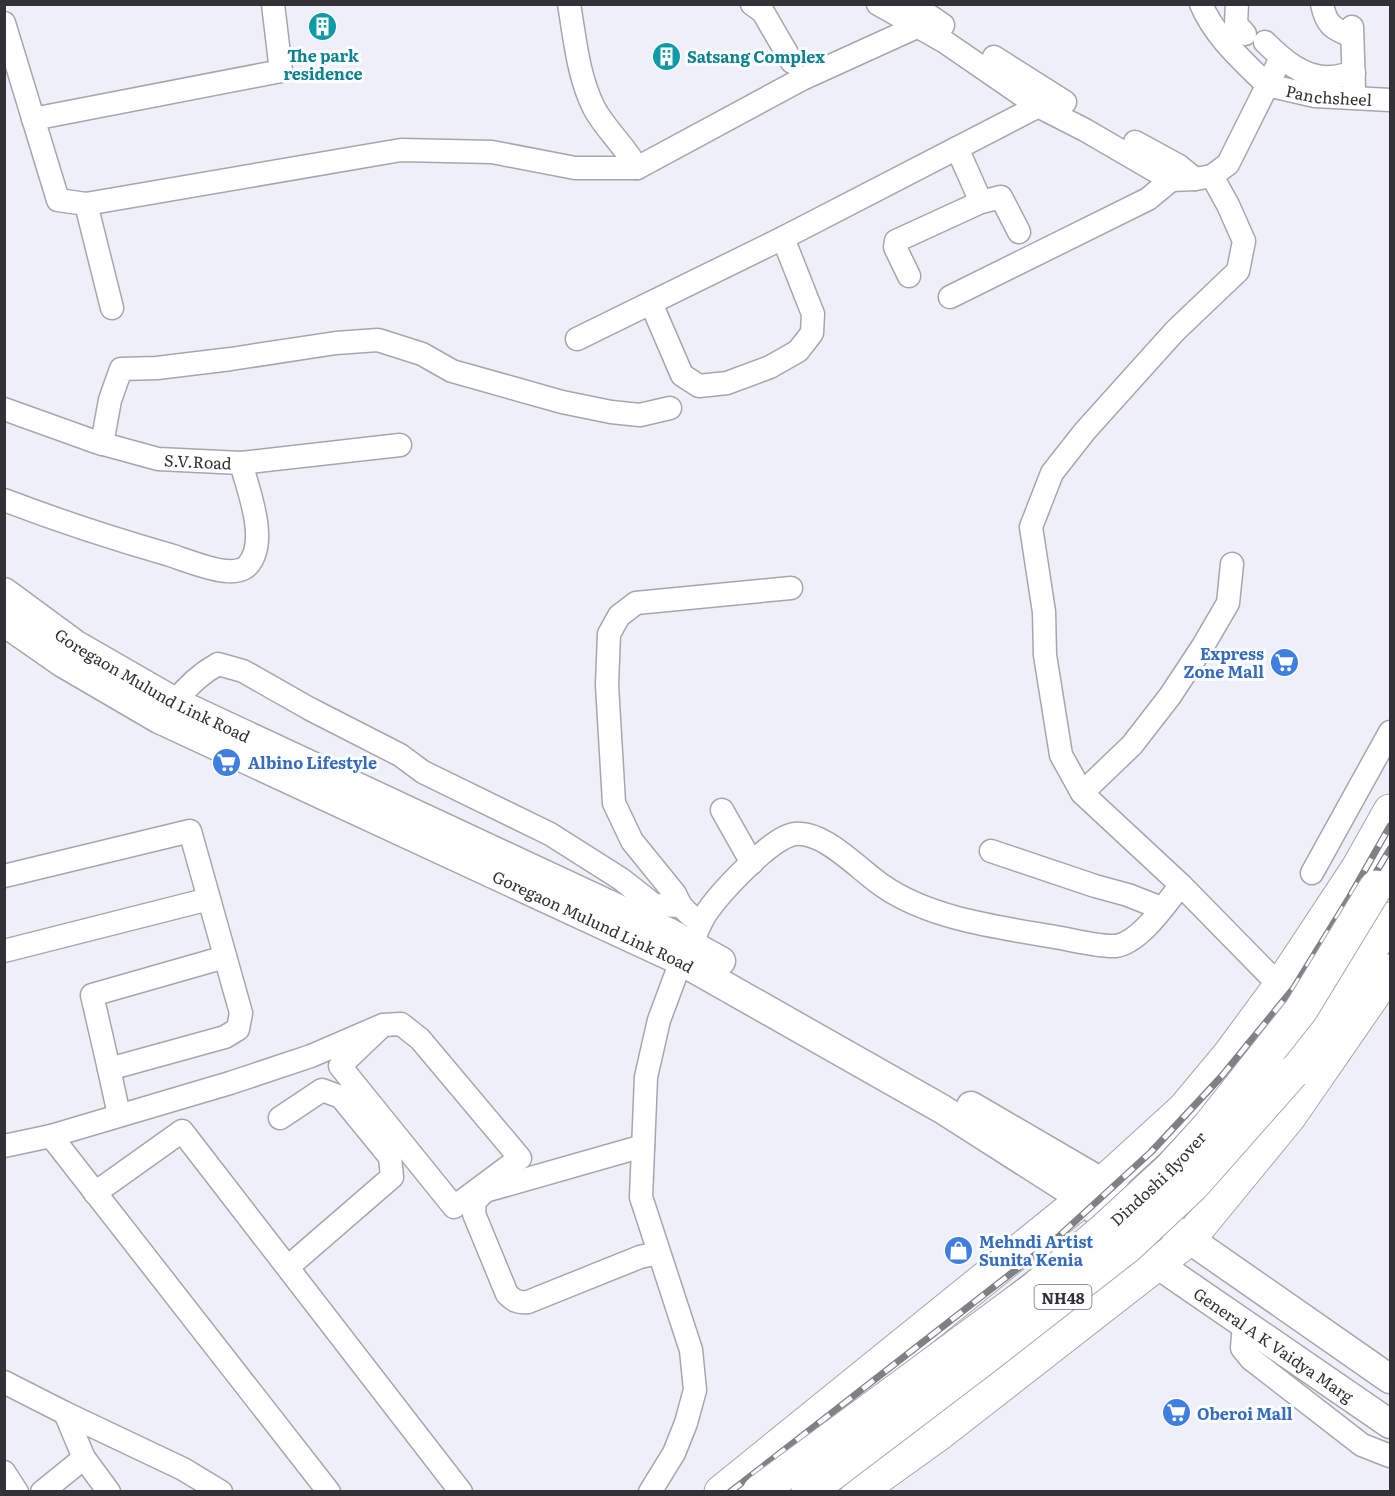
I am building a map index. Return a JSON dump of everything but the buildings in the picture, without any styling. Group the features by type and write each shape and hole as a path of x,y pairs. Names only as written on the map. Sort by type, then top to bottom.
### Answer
{"highway":[{"path":"721,1491 1093,1191 1184,1109 1229,1055 1280,986 1358,868 1390,811"},
{"name":"Dindoshi flyover","path":"759,1491 1034,1289 1106,1228 1169,1170 1209,1126 1301,1010 1383,875"},
{"name":"Dindoshi flyover","path":"807,1491 1097,1271 1128,1246 1193,1185 1292,1073 1390,919"},
{"path":"858,1491 940,1433 1189,1239 1289,1117 1388,980"},
{"path":"934,1318 992,1392"}],"main road":[{"name":"Goregaon Mulund Link Road","path":"4,592 76,645 175,702 224,736"},
{"name":"Goregaon Mulund Link Road","path":"4,622 63,663 159,719 224,736 376,796 691,943 942,1109 1093,1191 1157,1264"},
{"path":"1093,1191 1189,1239 1390,1379"},
{"name":"General A K Vaidya Marg","path":"1157,1264 1390,1424"}],"street":[{"path":"33,118 281,71 273,4"},
{"path":"569,4 580,70 595,109 637,168"},
{"path":"752,4 762,12 792,62"},
{"path":"878,4 926,23"},
{"path":"912,4 926,23 945,42 1047,101 1106,127 1189,175 1228,205 1244,241 1238,270 1175,331 1052,473 1031,527 1044,612 1045,655 1061,755 1082,793 1182,885 1280,986"},
{"path":"1201,4 1208,21 1215,30 1267,85"},
{"path":"1237,4 1236,24 1301,71 1328,78 1354,73"},
{"path":"1322,4 1325,19 1337,31 1352,32 1355,98"},
{"path":"4,23 58,200 86,204 401,150 492,152 575,168 637,168 802,78 926,23"},
{"path":"950,297 1148,199 1189,175 1228,164 1281,58"},
{"name":"Panchsheel","path":"1267,85 1315,96 1390,100"},
{"path":"577,339 783,238 1047,101"},
{"path":"957,148 981,202"},
{"path":"909,276 895,247 896,241 981,202 1001,197 1019,232"},
{"path":"86,204 112,308"},
{"path":"651,303 682,375 699,386 727,384 770,367 798,351 812,333 813,314 783,238"},
{"path":"102,444 110,400 121,369 178,365 286,352 336,343 378,340 422,354 452,371 562,402 611,412 640,415 669,408"},
{"name":"S.V.Road","path":"4,409 102,444 158,459 241,463 399,445"},
{"path":"4,500 87,531 226,572 240,570 248,565 258,547 257,526 241,463"},
{"path":"1082,793 1132,745 1170,696 1203,646 1228,603 1232,564"},
{"path":"691,943 681,906 675,894 632,841 614,803 607,685 609,634 619,616 636,603 791,588"},
{"path":"175,702 201,673 219,664 243,671 310,709 378,742 423,772 550,834 621,879 654,905 681,906"},
{"path":"1312,873 1390,732"},
{"path":"722,810 752,863"},
{"path":"4,876 190,831 242,1013 238,1029 225,1037 109,1069"},
{"path":"650,1491 674,1452 686,1423 695,1390 691,1350 658,1253 633,1207 641,1197 646,1077 659,1020 691,943 718,898 777,841 793,834 811,834 824,840 884,887 912,903 961,918 1084,942 1116,946 1132,938 1146,927 1182,885"},
{"path":"991,851 1128,895 1161,908"},
{"path":"4,951 208,899"},
{"path":"119,1115 92,995 225,957"},
{"path":"4,1146 51,1136 230,1083 311,1056 383,1025 401,1024 412,1031 520,1158 454,1207 340,1066 383,1025"},
{"path":"280,1118 322,1090 341,1097 390,1157 392,1177 288,1267"},
{"path":"95,1193 182,1131 461,1491"},
{"path":"51,1136 329,1491"},
{"path":"644,1146 485,1191 475,1201 474,1214 507,1294 513,1300 521,1303 640,1257 658,1253"},
{"path":"1244,1323 1242,1348 1251,1359 1362,1445 1390,1456"},
{"path":"4,1382 183,1469 221,1491"},
{"path":"65,1413 84,1458 109,1491"},
{"path":"42,1491 84,1458"},
{"path":"4,1472 17,1491"}],"railway":[{"path":"730,1492 1058,1237 1151,1152 1221,1077 1293,989 1390,826"},
{"path":"748,1492 1066,1246 1159,1160 1230,1084 1302,996 1390,849"}],"place":[{"name":"The park residence","path":"323,27"},
{"name":"Satsang Complex","path":"666,56"},
{"name":"Express Zone Mall","path":"1285,662"},
{"name":"Albino Lifestyle","path":"227,762"},
{"name":"Mehndi Artist Sunita Kenia","path":"958,1250"},
{"name":"Oberoi Mall","path":"1176,1413"}]}
